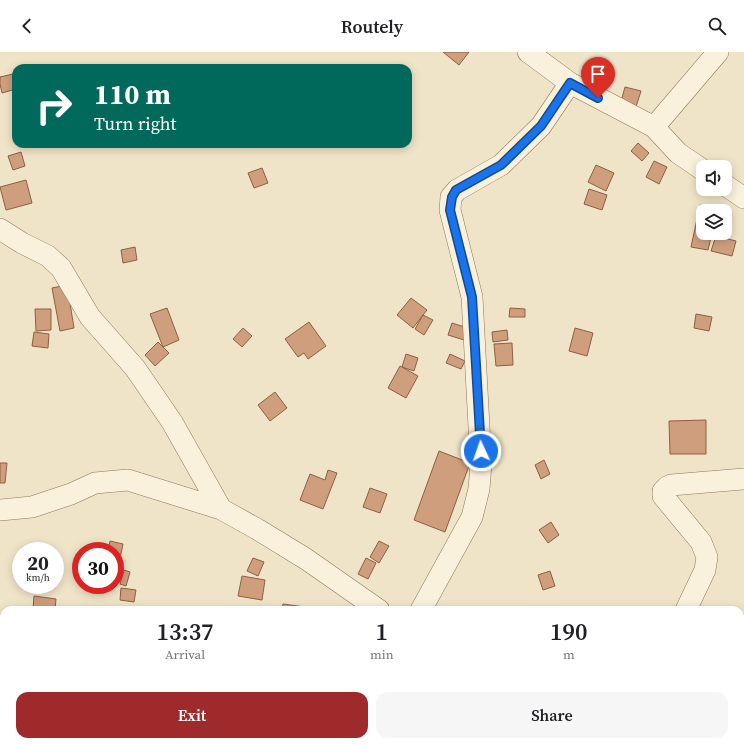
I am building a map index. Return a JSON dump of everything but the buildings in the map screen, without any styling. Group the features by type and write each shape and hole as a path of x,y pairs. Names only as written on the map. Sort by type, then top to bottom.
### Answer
{"street":[{"path":"528,52 570,83 654,127 678,153 696,165"},
{"path":"654,127 718,52"},
{"path":"423,606 472,516 479,489 481,464 472,297 450,210 452,197 456,190 501,165 541,126 570,83"},
{"path":"732,190 744,198"},
{"path":"0,229 22,243 48,256 61,268 90,317 135,368 172,422 220,509"},
{"path":"688,606 705,570 706,557 701,542 663,496 663,491 671,485 744,479"},
{"path":"0,510 32,507 72,494 95,483 128,480 220,509 257,529 306,559 373,606"}],"route":[{"path":"481,451 472,297 450,210 452,197 456,190 501,165 541,126 570,83 598,98"}]}
